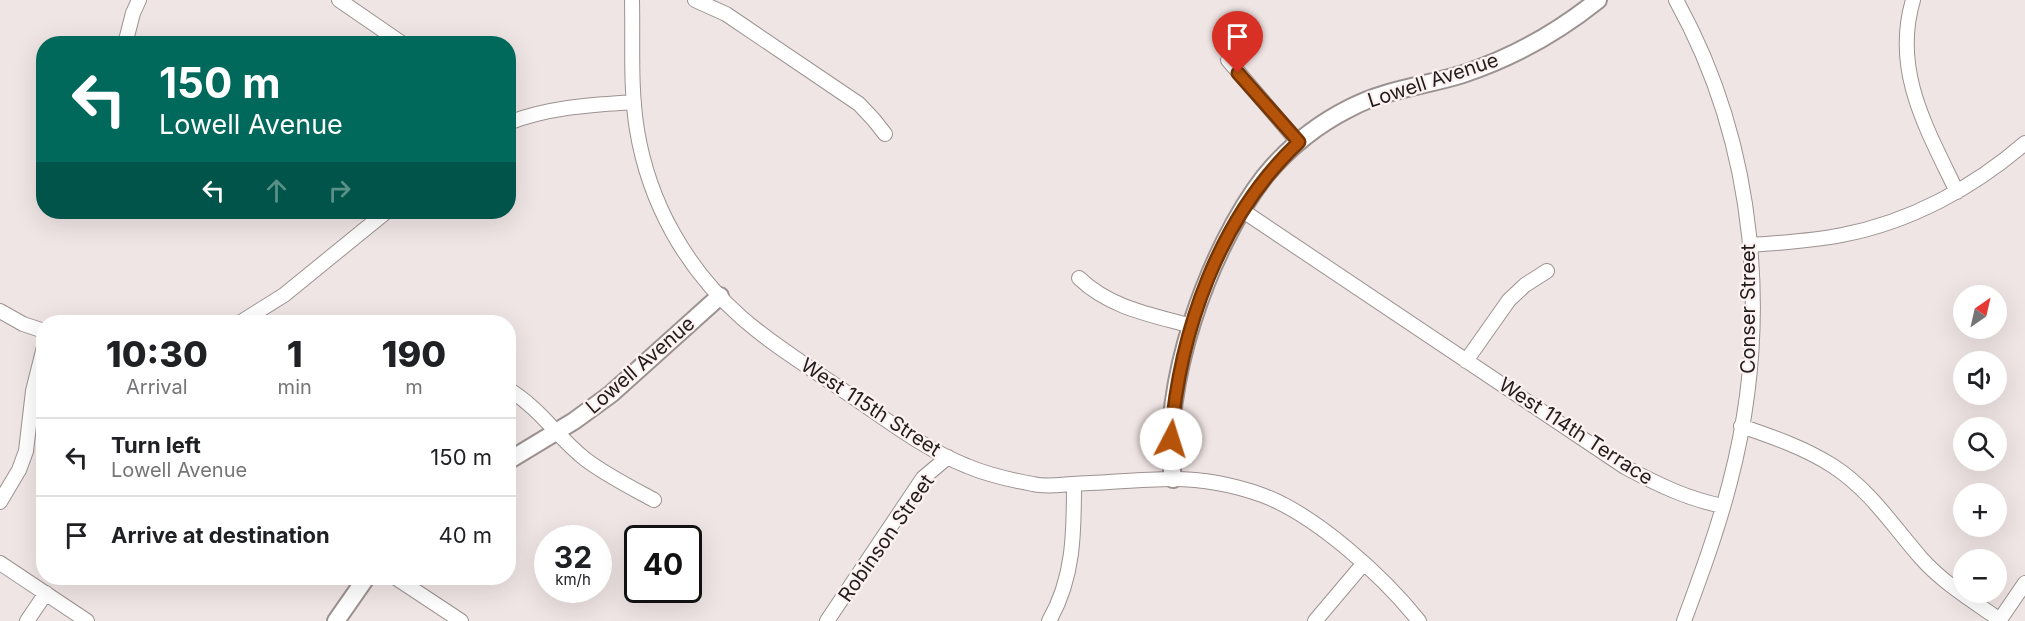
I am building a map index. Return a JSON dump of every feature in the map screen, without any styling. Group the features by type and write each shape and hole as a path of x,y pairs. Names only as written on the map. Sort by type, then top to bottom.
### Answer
{"street":[{"path":"128,36 133,13 139,0"},
{"path":"339,0 391,36"},
{"name":"West 115th Street","path":"632,0 634,102 640,150 651,186 668,226 688,259 740,317 768,339 914,439 948,457 994,475 1037,485 1173,479 1202,480 1262,495 1302,516 1364,563 1385,582 1419,621"},
{"path":"694,0 726,14 859,104 885,134"},
{"name":"Lowell Avenue","path":"1173,479 1170,456 1173,414 1192,326 1214,265 1243,211 1265,177 1299,142 1351,107 1384,93 1462,74 1499,60 1548,35 1598,0"},
{"name":"Conser Street","path":"1676,0 1707,63 1735,147 1745,201 1753,286 1747,389 1730,482 1684,621"},
{"path":"1913,0 1906,37 1906,54 1912,87 1924,123 1957,192"},
{"path":"1228,60 1299,142"},
{"path":"516,120 544,111 563,108 634,102"},
{"path":"1750,245 1843,235 1915,213 1957,192 1986,174 2025,143"},
{"name":"West 114th Terrace","path":"1243,211 1625,467 1673,492 1701,502 1723,506"},
{"path":"253,315 284,295 377,219"},
{"path":"1466,360 1509,300 1525,285 1547,271"},
{"path":"1079,278 1098,294 1123,306 1192,326"},
{"name":"Lowell Avenue","path":"516,456 611,394 720,296"},
{"path":"0,311 36,329"},
{"path":"0,502 19,470 26,451 36,379"},
{"path":"516,394 527,401 583,458 654,500"},
{"path":"1741,426 1807,451 1834,466 1877,504 1922,559 1941,578 1999,620 2025,583"},
{"name":"Robinson Street","path":"827,621 923,478 948,457"},
{"path":"1048,621 1056,609 1071,562 1074,484"},
{"path":"0,563 87,621"},
{"path":"1315,621 1364,563"},
{"path":"336,621 361,585"},
{"path":"407,585 461,621"},
{"path":"27,621 46,593"}],"route":[{"path":"1171,439 1185,350 1199,303 1214,265 1243,211 1265,177 1299,142 1238,73"}]}
